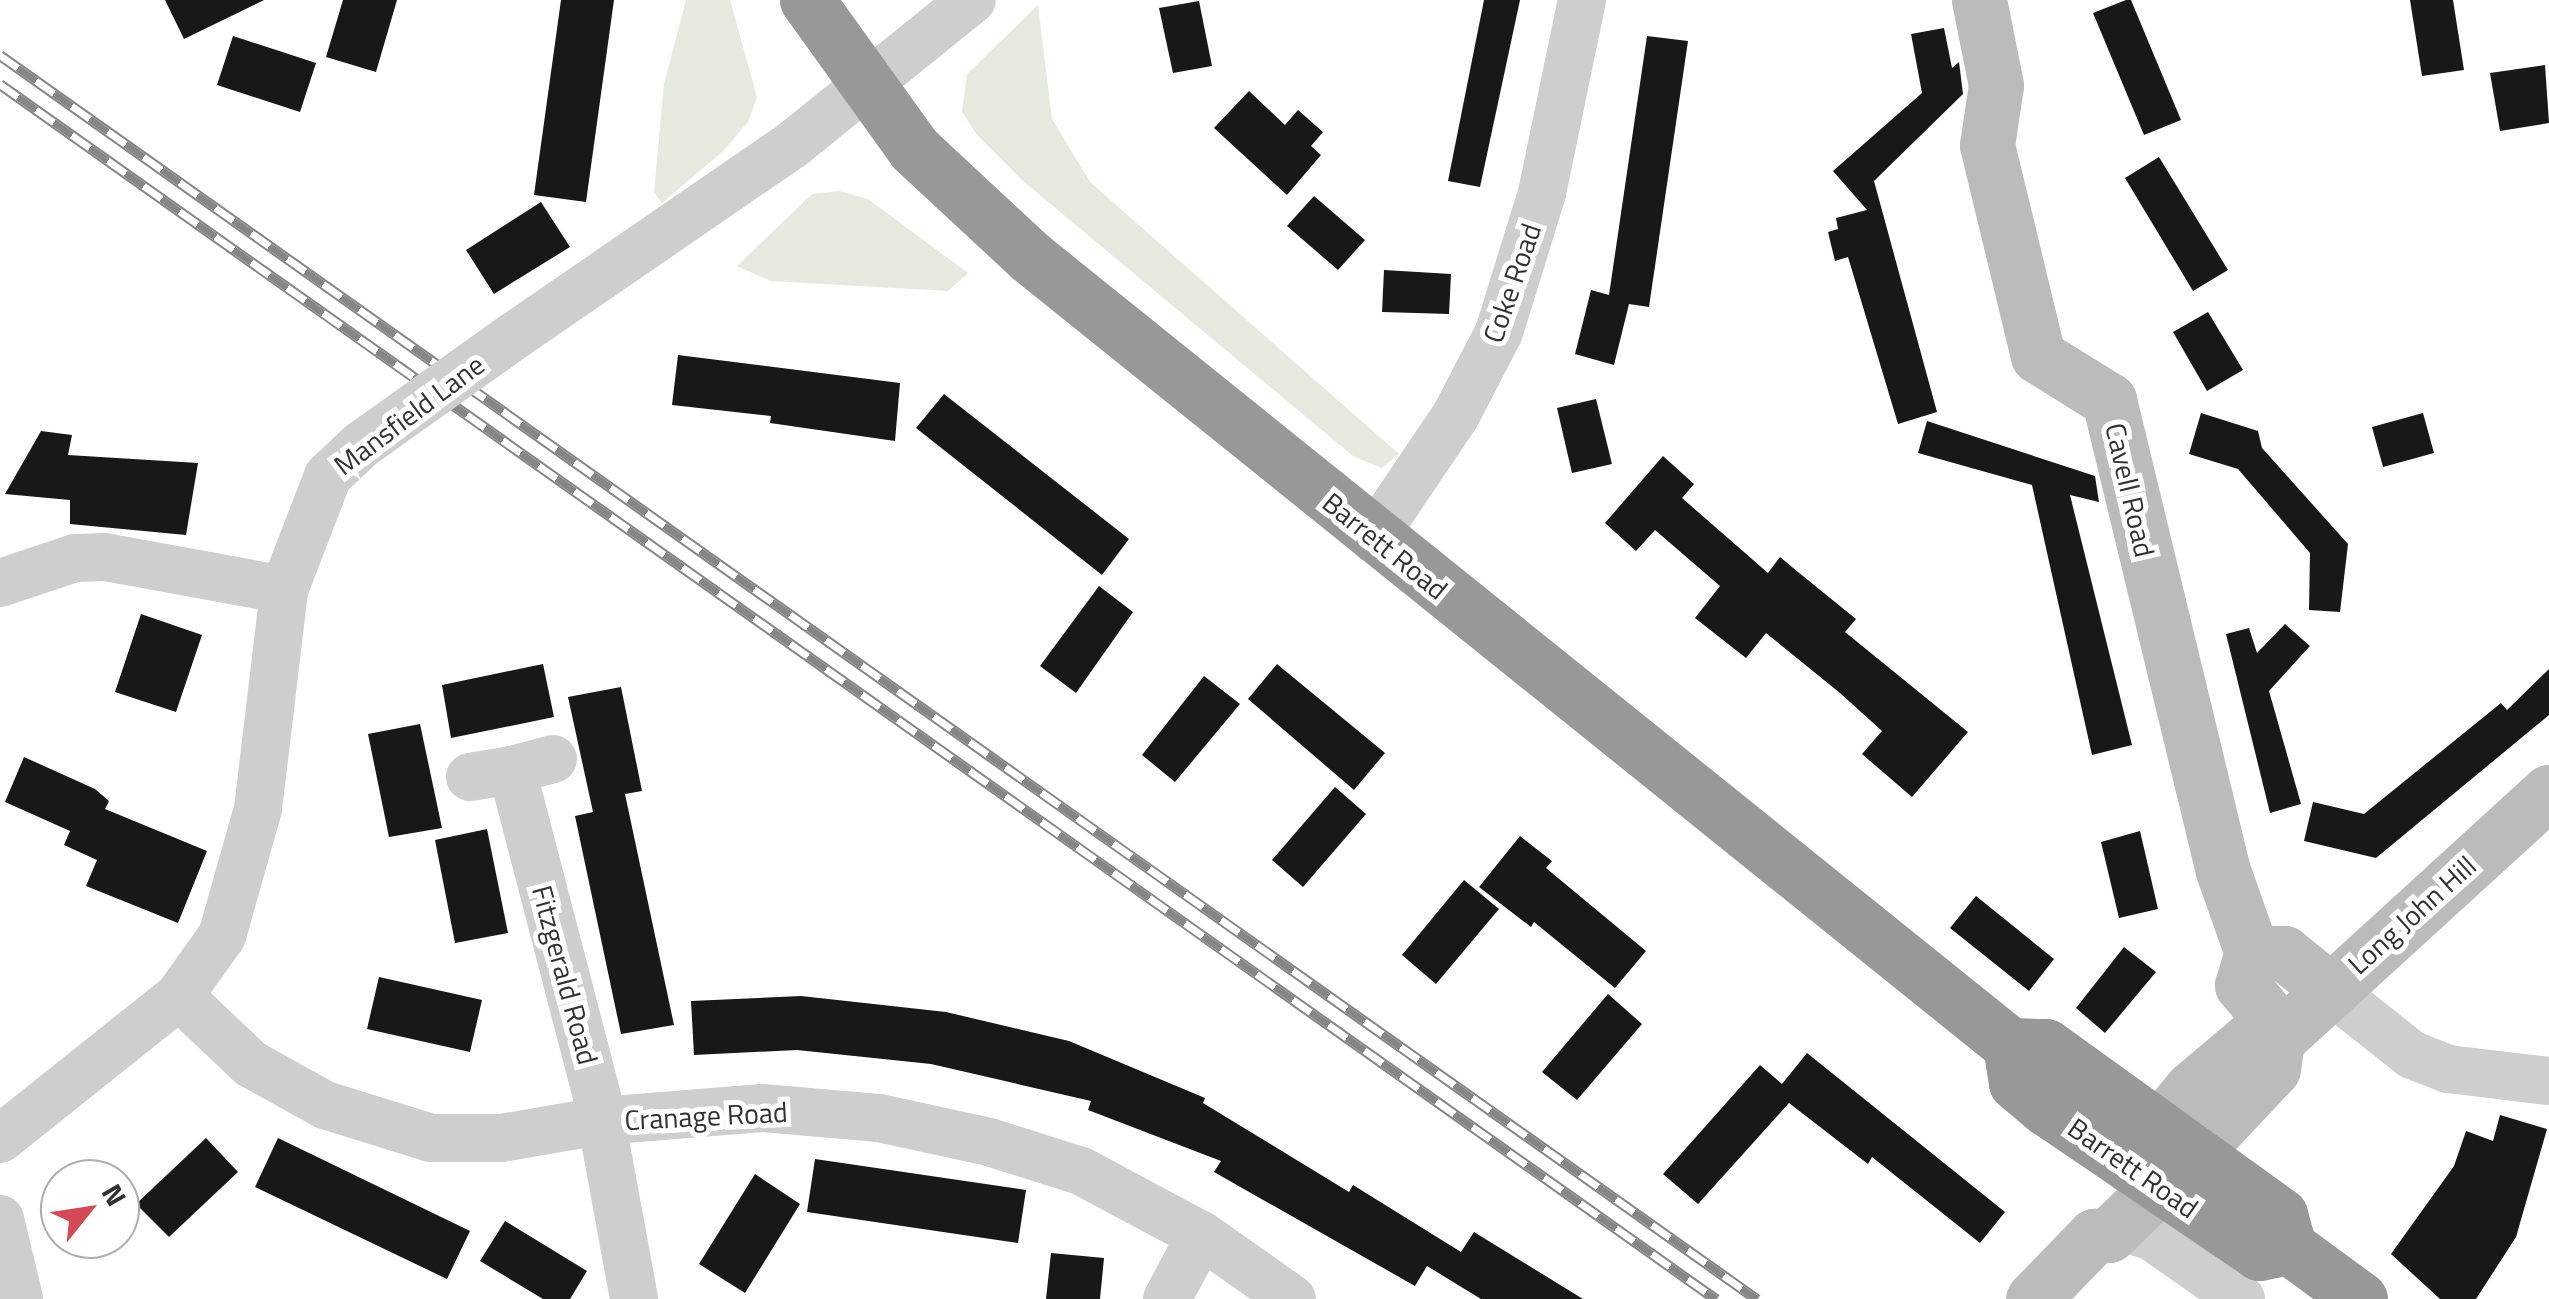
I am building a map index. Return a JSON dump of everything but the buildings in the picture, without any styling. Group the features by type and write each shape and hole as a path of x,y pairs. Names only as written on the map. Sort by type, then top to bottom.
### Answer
{"highway":[{"name":"Barrett Road","path":"807,0 864,84 914,148 1029,256 1374,538 1823,890 2010,1045 2046,1046 2144,1183 2258,1253 2289,1246 2360,1299"}],"street":[{"name":"Mansfield Lane","path":"0,1139 179,996 222,936 245,870 284,590 328,476 361,445 514,336 792,146 972,0"},
{"name":"Coke Road","path":"1374,538 1456,415 1499,332 1542,193 1582,0"},
{"name":"Cavell Road","path":"1979,0 1996,85 1987,146 2038,356 2109,400 2223,871 2252,954 2242,984 2280,1037"},
{"path":"0,583 75,558 105,556 284,590"},
{"name":"Fitzgerald Road","path":"512,769 600,1121 634,1299"},
{"name":"Long John Hill","path":"2033,1299 2144,1183 2273,1069 2280,1037 2549,792"},
{"path":"2252,954 2284,953 2412,1055 2448,1069 2549,1081"},
{"name":"Cranage Road","path":"179,996 251,1064 325,1105 414,1132 501,1138 600,1121 762,1108 879,1118 989,1142 1082,1171 1201,1236 1292,1299"},
{"path":"2144,1183 2151,1236 2241,1299"},
{"path":"0,1218 18,1299"},
{"path":"1167,1299 1201,1236"}],"shaded area":[{"path":"686,0 730,0 757,97 748,122 723,151 662,203 654,192 664,84"},
{"path":"1038,5 1052,119 1090,182 1399,454 1382,468 1353,456 1023,181 977,135 962,112 967,74"},
{"path":"839,191 868,199 968,273 948,291 771,281 737,266 812,194"}],"railway":[{"path":"0,55 1757,1299"},
{"path":"0,84 1716,1299"}]}
